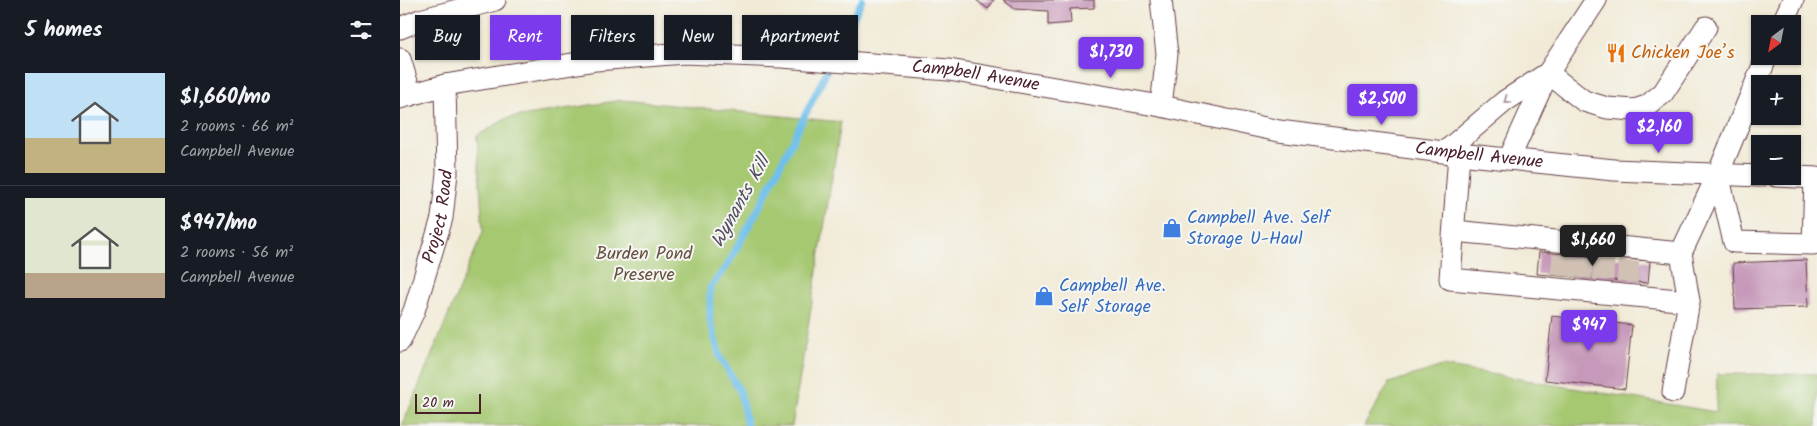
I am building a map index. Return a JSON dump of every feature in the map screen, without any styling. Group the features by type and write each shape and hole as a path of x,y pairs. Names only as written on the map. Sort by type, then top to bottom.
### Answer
{"street":[{"path":"400,28 420,20 495,0"},
{"path":"1161,0 1167,54 1161,106"},
{"path":"1509,159 1548,73 1596,0"},
{"path":"1786,15 1793,0"},
{"path":"1548,73 1584,101 1606,108 1634,110 1647,106 1663,93 1706,27"},
{"name":"Campbell Avenue","path":"405,96 445,86 596,60 684,54 782,57 949,70 1161,106 1279,131 1452,153 1614,170 1751,176"},
{"path":"400,59 405,96"},
{"path":"1673,392 1689,301 1681,252 1718,174 1764,65"},
{"path":"1548,73 1504,101 1452,153 1454,231 1450,279 1626,288 1689,301"},
{"name":"Project Road","path":"400,341 414,311 442,218 447,173 445,86"},
{"path":"1718,174 1734,242 1815,244 1816,178 1801,177"},
{"path":"1454,231 1605,251 1629,253 1681,252"}],"green space":[{"name":"Burden Pond Preserve","path":"622,100 841,122 792,426 402,426 483,232 477,136 507,118"},
{"path":"1442,366 1716,412 1717,374 1817,374 1817,426 1364,426 1389,383"}],"building":[{"path":"976,0 994,0 988,9"},
{"path":"1003,0 1094,0 1094,8 1070,9 1071,23 1048,25 1048,11 1015,9"},
{"path":"1539,252 1650,261 1648,283 1537,274"},
{"path":"1806,260 1808,307 1735,309 1733,263"},
{"path":"1552,316 1632,325 1625,389 1545,380"}],"waterway":[{"name":"Wynants Kill","path":"747,426 740,391 720,357 710,321 710,288 728,264 760,206 862,0"}],"tunnel":[{"path":"1561,276 1563,253"},
{"path":"1581,278 1583,255"},
{"path":"1603,280 1604,257"},
{"path":"1627,282 1629,259"}],"place":[{"name":"Chicken Joe’s","path":"1616,53"},
{"name":"Campbell Ave. Self Storage U-Haul","path":"1172,228"},
{"name":"Campbell Ave. Self Storage","path":"1044,296"}]}
